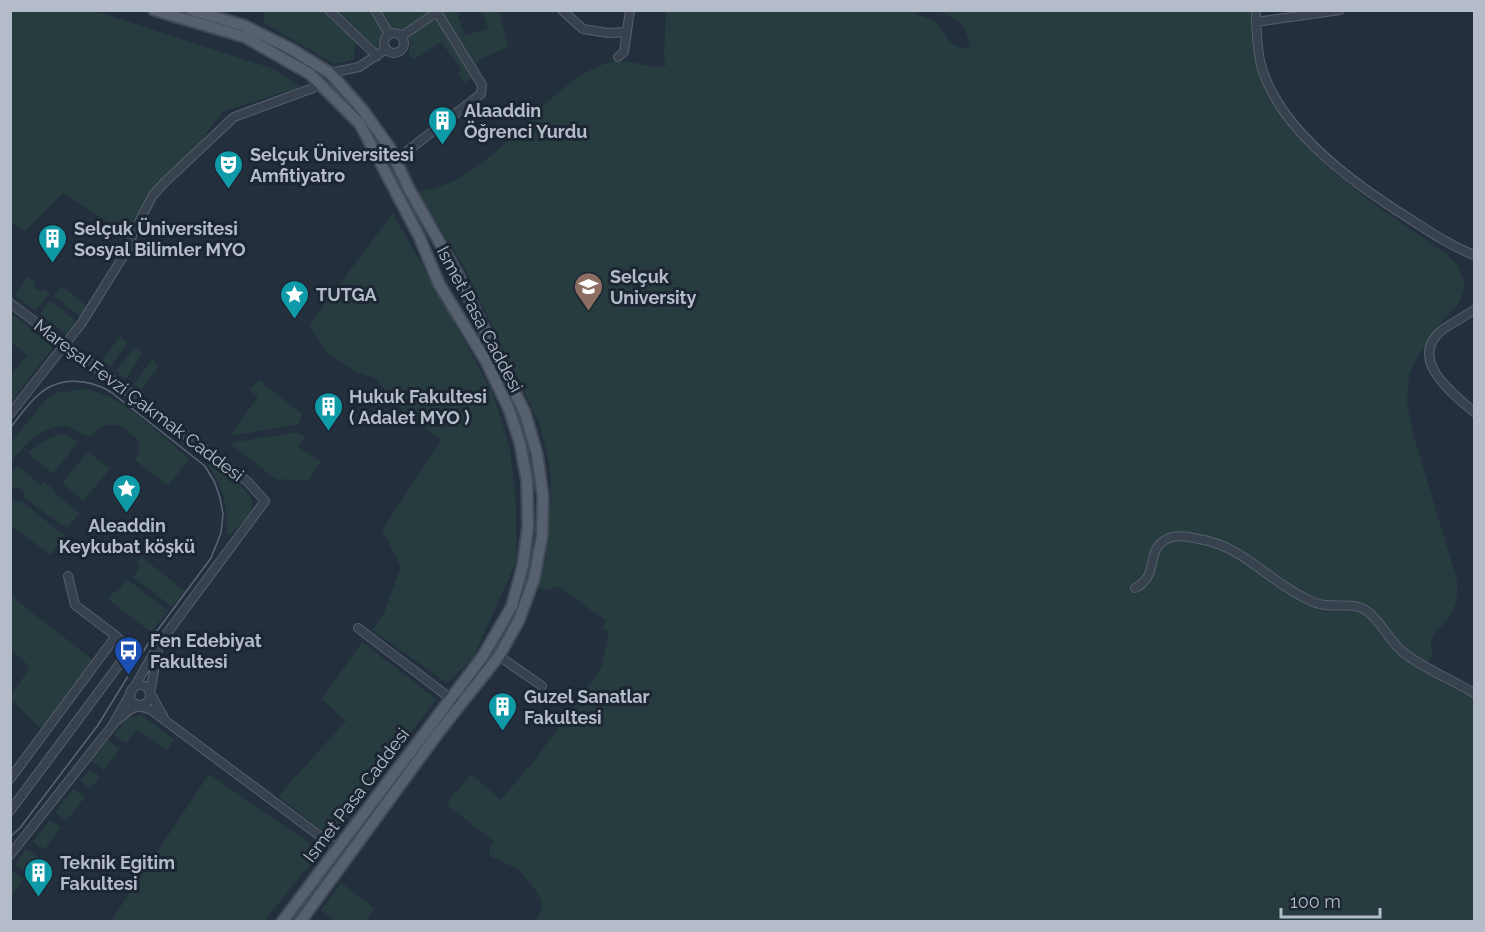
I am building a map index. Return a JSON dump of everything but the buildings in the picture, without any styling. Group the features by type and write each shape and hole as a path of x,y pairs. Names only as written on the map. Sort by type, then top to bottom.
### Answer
{"main road":[{"name":"Ismet Pasa Caddesi","path":"154,10 245,37 310,74 360,124 419,236 439,284 486,361 509,410 520,443 527,481 528,527 523,565 512,606 483,656 282,921"},
{"path":"191,10 245,26 291,49 330,73 362,109 390,148 409,189 458,275 525,413 537,453 543,497 542,536 534,579 519,620 499,656 438,733 300,921"},
{"path":"444,270 458,275 454,290 439,284 444,270"}],"street":[{"path":"329,10 378,56"},
{"path":"375,10 389,34"},
{"path":"562,10 583,29 608,33 627,32"},
{"path":"618,57 624,52 630,10"},
{"path":"1256,10 1261,62 1286,115 1303,137 1359,186 1426,230 1474,255"},
{"path":"1256,22 1340,10"},
{"path":"402,36 437,12 482,85 481,93 406,152"},
{"path":"397,33 402,36 404,46 400,51 393,53 386,49 384,41 389,34 397,33"},
{"path":"330,73 359,67 386,49"},
{"path":"10,414 81,324 129,247 133,233 153,195 165,182 234,117 313,88"},
{"path":"395,191 409,189"},
{"name":"Mareşal Fevzi Çakmak Caddesi","path":"10,303 248,482 265,501 159,644"},
{"path":"1474,310 1442,331 1431,343 1428,352 1434,371 1445,385 1474,412"},
{"path":"1135,588 1144,584 1148,579 1158,544 1173,537 1184,536 1211,541 1233,550 1270,577 1318,604 1355,606 1366,610 1405,654 1474,693"},
{"path":"10,811 130,650 116,636 75,605 68,576"},
{"path":"358,628 450,698 462,704"},
{"path":"10,779 116,636"},
{"path":"10,855 112,726 159,644"},
{"path":"112,726 131,709 148,702 159,644"},
{"path":"499,656 542,686"},
{"path":"132,690 141,685 147,688 165,718"},
{"path":"132,690 131,700 165,718 336,848"}],"green space":[{"path":"11,11 95,11 274,69 300,87 222,112 201,141 161,179 124,233 63,193 25,232 11,222"},
{"path":"265,11 456,11 465,35 488,29 482,11 499,11 508,47 479,60 472,78 465,83 458,74 462,70 441,42 413,60 409,54 410,39 403,30 395,27 380,37 377,51 369,42 354,46 354,60 334,64 263,22"},
{"path":"666,11 916,11 919,15 937,24 953,44 963,48 970,47 964,27 938,11 1253,11 1257,65 1268,94 1285,122 1334,172 1445,253 1458,265 1465,284 1460,302 1439,325 1418,356 1409,375 1407,401 1412,430 1457,580 1455,606 1432,638 1432,655 1426,663 1474,694 1474,921 535,921 543,907 539,895 523,874 514,867 490,856 489,849 494,841 448,806 449,800 471,774 501,800 537,757 601,669 609,632 602,627 606,621 558,586 546,591 538,586 546,556 551,498 550,468 540,425 464,267 418,192 454,181 473,170 564,88 592,69 614,61 666,66 664,58"},
{"path":"393,213 493,393 510,449 516,505 517,560 473,658 447,683 372,630 384,613 401,567 382,530 442,439 410,419 375,378 357,372 328,354 309,325"},
{"path":"28,277 34,281 34,288 41,291 45,289 50,294 35,311 15,295"},
{"path":"62,286 87,306 79,316 54,296"},
{"path":"50,301 76,321 66,334 40,314"},
{"path":"11,313 53,347 11,402 11,375 27,355 11,342"},
{"path":"120,336 128,342 110,367 102,361"},
{"path":"135,347 143,353 126,379 116,371"},
{"path":"152,360 159,366 141,390 133,385"},
{"path":"259,380 302,414 299,424 230,436 258,397 249,389"},
{"path":"84,389 98,392 126,407 189,459 168,486 135,460 139,453 138,440 120,425 102,425 90,437 64,426 48,429 34,438 11,461 11,443 45,400 56,393"},
{"path":"297,432 306,438 299,447 321,462 308,481 276,479 229,443"},
{"path":"63,434 78,442 53,474 28,453 44,441"},
{"path":"88,452 110,469 83,501 62,483"},
{"path":"210,461 236,481 251,499 250,513 230,535 227,533 224,497 208,465"},
{"path":"18,466 41,485 43,482 55,490 54,493 80,513 67,528 24,498 24,491 20,488 11,487 11,474"},
{"path":"11,501 16,503 21,501 65,536 51,555 11,526"},
{"path":"141,557 185,591 172,607 133,577 140,567 136,563"},
{"path":"127,579 168,611 151,632 108,599"},
{"path":"10,595 93,660 42,730 11,699 30,667 11,649"},
{"path":"362,642 436,699 332,838 278,796 346,721 322,699"},
{"path":"141,715 174,739 167,751 137,729 126,743 114,735 127,719"},
{"path":"108,740 120,749 104,770 92,761"},
{"path":"90,769 100,777 90,789 80,781"},
{"path":"209,774 321,851 264,921 111,921"},
{"path":"74,789 85,797 66,821 55,812"},
{"path":"50,820 61,828 44,850 33,842"},
{"path":"26,849 38,857 27,873 15,865"},
{"path":"10,871 23,879 11,895"},
{"path":"341,883 375,909 365,921 336,921 321,910"}],"tram line":[{"path":"10,428 33,400 54,385 73,381 102,387 205,466 215,483 223,514 221,533 211,558 151,639 98,725 20,828 10,837"}],"place":[{"name":"Alaaddin Öğrenci Yurdu","path":"443,146"},
{"name":"Selçuk Üniversitesi Amfitiyatro","path":"229,190"},
{"name":"Selçuk Üniversitesi Sosyal Bilimler MYO","path":"53,264"},
{"name":"Selçuk University","path":"589,312"},
{"name":"TUTGA","path":"295,320"},
{"name":"Hukuk Fakultesi ( Adalet MYO )","path":"328,432"},
{"name":"Aleaddin Keykubat köşkü","path":"127,514"},
{"name":"Fen Edebiyat Fakultesi","path":"129,676"},
{"name":"Guzel Sanatlar Fakultesi","path":"503,732"},
{"name":"Teknik Egitim Fakultesi","path":"39,898"}]}
